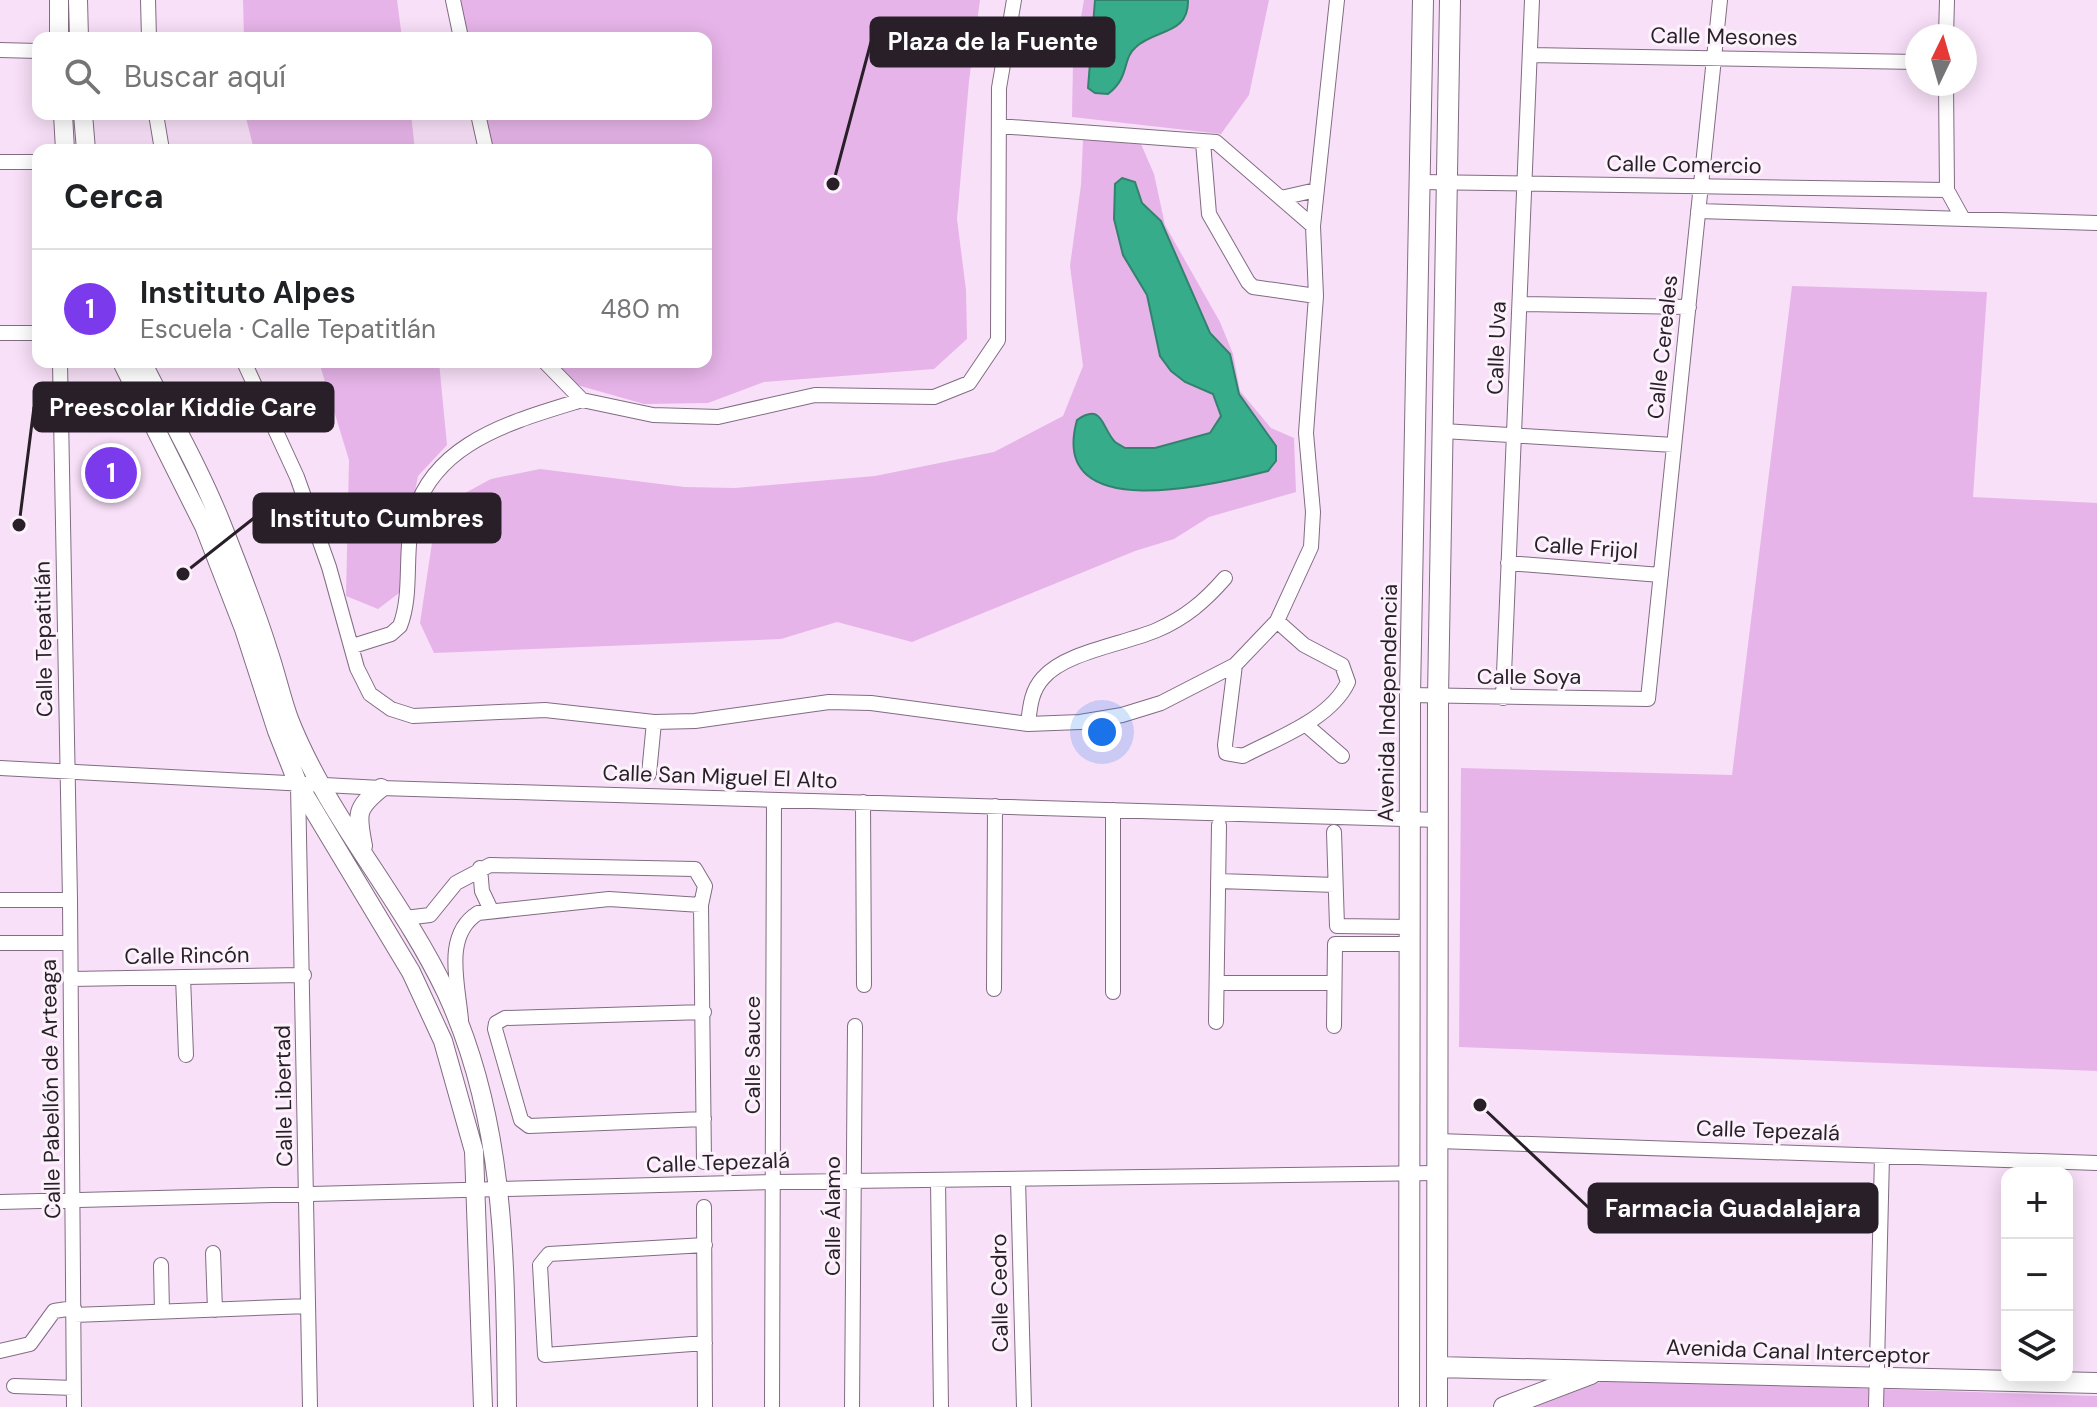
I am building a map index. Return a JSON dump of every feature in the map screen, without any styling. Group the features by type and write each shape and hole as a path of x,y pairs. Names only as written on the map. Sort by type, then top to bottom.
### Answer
{"main road":[{"name":"Avenida Independencia","path":"1409,1407 1410,695 1423,0"},
{"path":"1437,1407 1438,697 1450,0"},
{"path":"1437,1367 1602,1369"},
{"name":"Avenida Canal Interceptor","path":"1504,1407 1602,1369 2097,1383"}],"street":[{"path":"59,0 59,32"},
{"path":"78,0 79,32"},
{"path":"148,0 149,32"},
{"path":"453,0 460,32"},
{"path":"353,646 391,634 400,626 415,515 428,487 457,450 506,424 582,400 653,415 718,417 815,395 934,397 969,383 998,340 999,88 1014,0"},
{"path":"247,368 297,477 353,646 357,668 370,694 391,709 413,716 545,710 654,722 695,721 829,702 871,703 1028,724 1122,715 1198,687 1235,665 1277,621 1311,547 1313,512 1306,433 1316,296 1313,226 1337,0"},
{"name":"Calle Uva","path":"1503,698 1532,0"},
{"name":"Calle Cereales","path":"1648,699 1720,0"},
{"path":"1946,24 1947,0"},
{"path":"0,50 32,51"},
{"name":"Calle Mesones","path":"1530,55 1905,62"},
{"path":"1946,96 1947,190 1963,219"},
{"path":"63,120 65,144"},
{"path":"84,120 86,144"},
{"path":"157,120 161,144"},
{"path":"479,120 485,144"},
{"path":"999,126 1221,145 1313,226"},
{"path":"1203,142 1209,214 1248,282 1253,287 1316,296"},
{"path":"0,162 32,162"},
{"name":"Calle Comercio","path":"1420,182 1947,190"},
{"path":"1281,198 1316,190"},
{"path":"1698,211 2097,223"},
{"path":"1520,304 1689,307"},
{"path":"0,333 32,333"},
{"name":"Calle Tepatitlán","path":"60,368 67,771"},
{"path":"125,368 204,526 298,784 428,1007 464,1105 478,1191 483,1407"},
{"path":"145,368 220,521 259,621 289,718 320,785 405,918 461,1028 485,1099 499,1191 507,1407"},
{"path":"551,368 582,400"},
{"path":"1443,431 1674,445"},
{"name":"Calle Frijol","path":"1508,563 1661,575"},
{"path":"1028,724 1031,698 1042,678 1056,666 1157,630 1202,605 1225,578"},
{"path":"1235,665 1226,753 1243,756 1305,724 1343,693 1348,682 1342,665 1304,645 1277,621"},
{"name":"Calle Soya","path":"1410,695 1648,699"},
{"path":"649,774 654,722"},
{"path":"1305,724 1342,756"},
{"name":"Calle San Miguel El Alto","path":"0,768 381,788 1438,820"},
{"name":"Calle Pabellón de Arteaga","path":"67,771 74,1407"},
{"name":"Calle Libertad","path":"298,784 310,1407"},
{"path":"366,861 358,815 361,806 381,788"},
{"name":"Calle Sauce","path":"772,1407 774,800"},
{"path":"863,802 864,985"},
{"path":"994,989 995,806"},
{"path":"1113,810 1113,992"},
{"path":"1216,1022 1219,825"},
{"path":"1334,832 1337,926 1410,936"},
{"path":"405,918 430,915 456,883 480,868 695,869 703,879 704,1162"},
{"path":"480,868 482,891 491,910"},
{"path":"1218,881 1335,885"},
{"path":"461,1028 457,938 467,920 491,910 524,910 609,899 701,905"},
{"path":"0,900 70,900"},
{"path":"1334,1026 1335,944 1410,936"},
{"path":"0,943 70,943"},
{"name":"Calle Rincón","path":"71,979 304,975"},
{"path":"183,977 186,1055"},
{"path":"1217,983 1334,983"},
{"path":"704,1012 505,1018 496,1023 495,1029 521,1120 529,1126 704,1119"},
{"name":"Calle Álamo","path":"852,1407 855,1026"},
{"name":"Calle Tepezalá","path":"1438,1141 2097,1163"},
{"path":"1876,1407 1882,1156"},
{"name":"Calle Tepezalá","path":"0,1202 774,1182 1437,1173"},
{"name":"Calle Cedro","path":"1018,1179 1024,1407"},
{"path":"938,1180 941,1407"},
{"path":"704,1207 705,1407"},
{"path":"705,1245 549,1254 540,1265 545,1355 705,1343"},
{"path":"213,1253 215,1310"},
{"path":"161,1265 162,1312"},
{"path":"0,1351 30,1344 54,1311 162,1312 308,1306"},
{"path":"14,1386 74,1388"}],"shaded area":[{"path":"243,0 397,0 401,32 244,32"},
{"path":"459,0 980,0 969,81 957,219 966,290 967,339 934,369 764,382 708,403 644,404 577,385 559,368 712,368 712,144 488,144 484,120 712,120 712,32 466,32"},
{"path":"1084,0 1269,0 1249,95 1221,134 1072,117 1073,61"},
{"path":"1095,0 1188,0 1187,11 1177,26 1144,41 1131,52 1120,81 1108,94 1095,93 1088,88"},
{"path":"246,120 412,120 414,144 252,144"},
{"path":"1083,140 1141,144 1154,174 1165,225 1220,322 1233,354 1240,391 1271,428 1294,438 1296,492 1209,517 1174,539 1135,551 912,642 837,622 781,639 434,653 420,623 436,516 454,499 491,479 540,469 684,487 735,488 875,476 994,452 1063,416 1083,366 1070,266 1081,185"},
{"path":"1122,178 1135,182 1142,203 1161,221 1210,333 1230,354 1239,394 1276,446 1276,461 1268,471 1212,484 1142,490 1111,487 1087,475 1075,453 1077,420 1086,415 1097,415 1115,442 1125,448 1155,448 1210,433 1221,416 1213,394 1185,382 1171,371 1160,356 1147,295 1123,255 1114,219 1115,184"},
{"path":"1792,286 1987,292 1973,497 2097,503 2097,1071 1459,1047 1461,768 1732,775"},
{"path":"321,368 440,368 447,445 418,476 406,535 403,590 378,609 346,596 349,460"},
{"path":"1606,1380 2097,1396 2097,1407 1535,1407"}],"place":[{"name":"Plaza de la Fuente","path":"833,184"},
{"name":"Instituto Alpes","path":"111,473"},
{"name":"Preescolar Kiddie Care","path":"19,525"},
{"name":"Instituto Cumbres","path":"183,574"},
{"name":"Farmacia Guadalajara","path":"1480,1105"}]}
